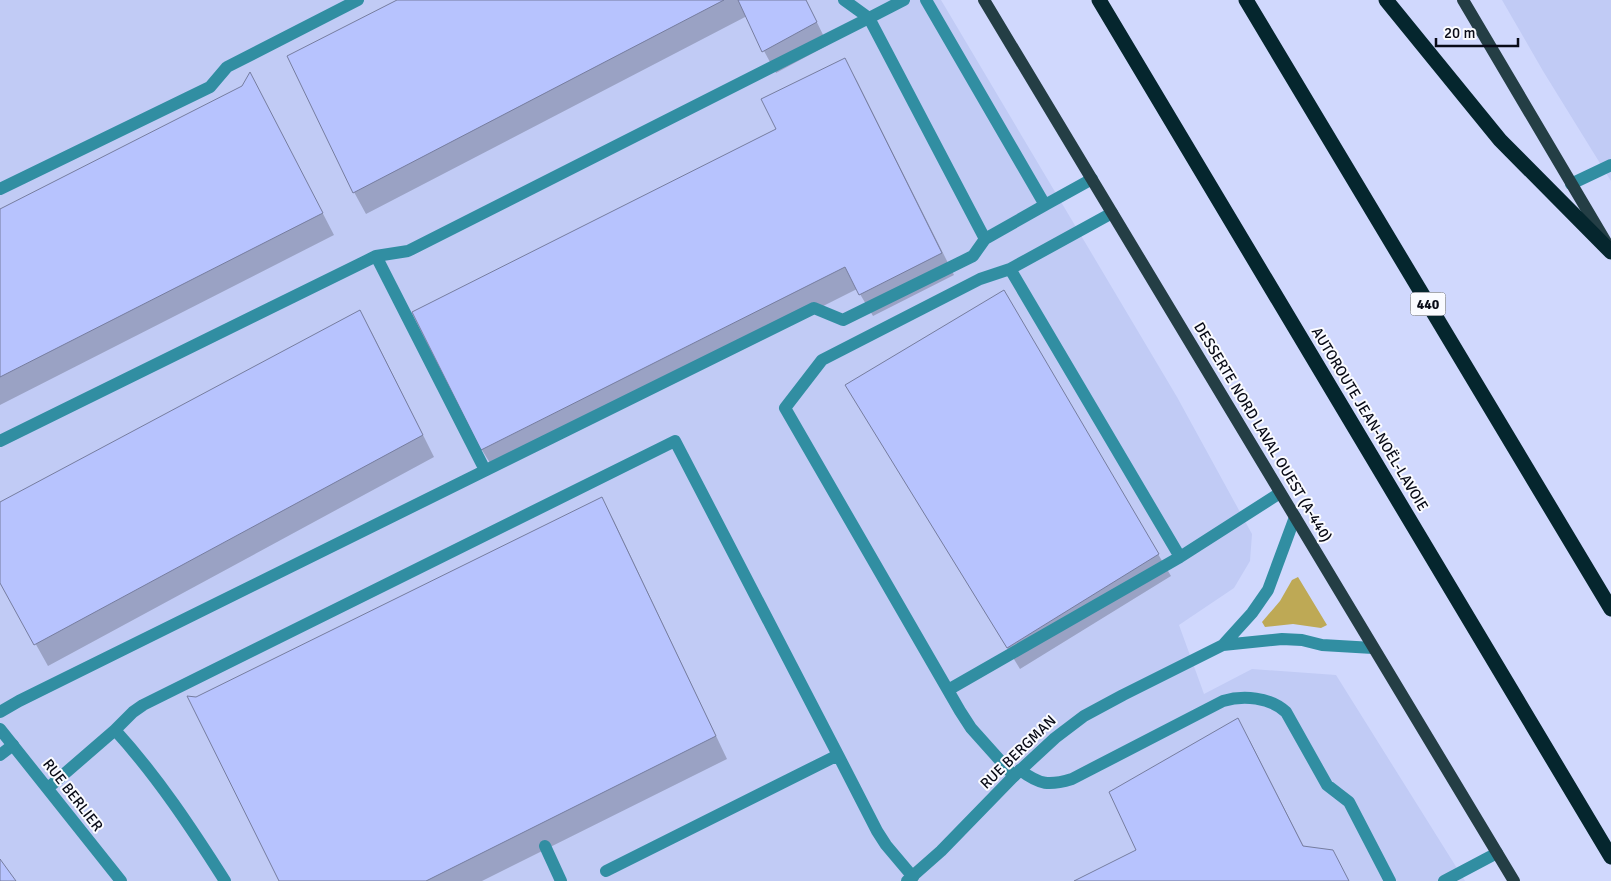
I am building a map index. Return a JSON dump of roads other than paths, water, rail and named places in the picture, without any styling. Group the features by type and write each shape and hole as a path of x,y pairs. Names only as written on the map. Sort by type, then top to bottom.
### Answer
{"highway":[{"name":"AUTOROUTE JEAN-NOËL-LAVOIE","path":"1099,0 1611,857"},
{"name":"440","path":"1246,0 1611,609"},
{"path":"1386,0 1500,140 1611,251"}],"main road":[{"name":"DESSERTE NORD LAVAL OUEST (A-440)","path":"984,0 1514,881"},
{"path":"1463,0 1611,251"}],"street":[{"path":"0,189 210,87 227,68 358,0"},
{"path":"844,0 869,18 985,239"},
{"path":"0,441 376,256 408,251 902,0"},
{"path":"926,0 1045,205"},
{"path":"1571,184 1611,165"},
{"path":"0,712 36,692 814,308 843,320 973,256 985,239 1092,179"},
{"path":"1112,213 1010,269 980,279 822,360 785,408 971,728 1017,773 1040,783 1062,782 1072,779 1223,701 1235,698 1266,701 1280,706 1286,712 1326,785 1349,802 1390,881"},
{"path":"376,256 485,470"},
{"path":"1010,269 1180,557"},
{"path":"48,788 143,705 675,441 877,831 910,879"},
{"path":"948,690 1180,557 1280,493"},
{"name":"RUE BERGMAN","path":"1223,645 1252,613 1268,590 1295,517"},
{"name":"RUE BERGMAN","path":"910,879 941,851 1017,773 1062,732 1084,716 1223,645 1282,639 1302,640 1322,645 1373,648"},
{"name":"RUE BERLIER","path":"0,730 121,881"},
{"path":"115,730 147,768 225,881"},
{"path":"0,756 13,745"},
{"path":"606,871 838,755"},
{"path":"545,846 561,881"},
{"path":"1444,881 1497,853"}]}
